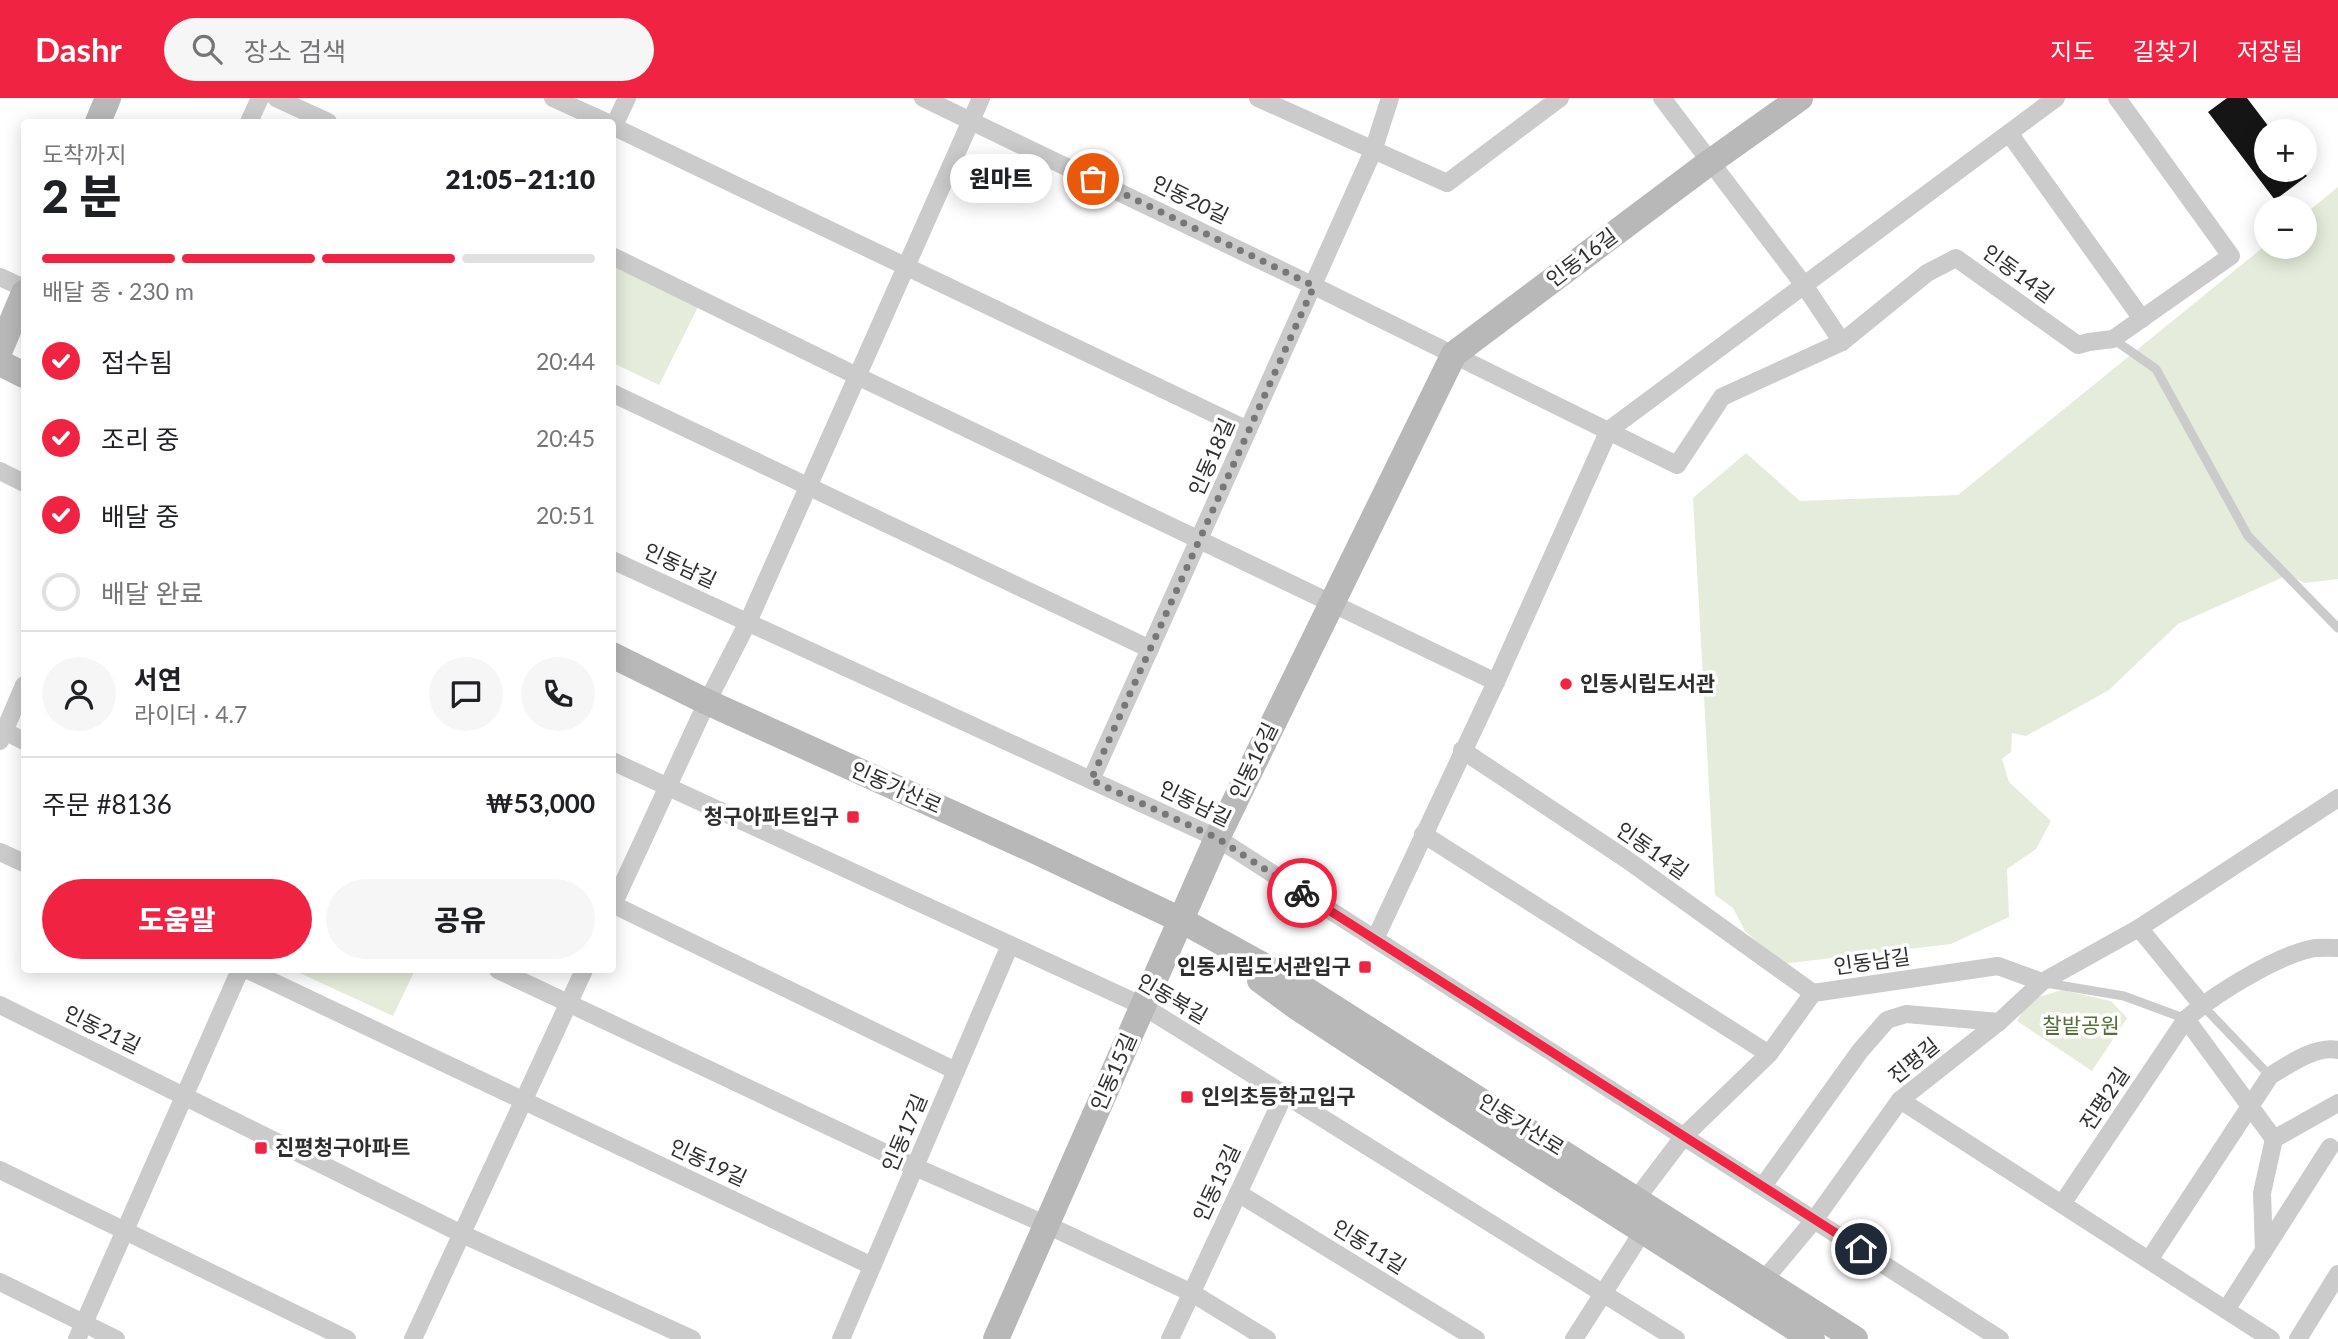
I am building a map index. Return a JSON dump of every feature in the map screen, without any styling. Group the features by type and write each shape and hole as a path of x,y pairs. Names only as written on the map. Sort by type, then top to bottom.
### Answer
{"main road":[{"path":"99,119 108,98"},
{"name":"인동16길","path":"1181,920 1217,838 1330,603 1454,354 1800,98"},
{"path":"0,350 21,298"},
{"path":"0,363 21,374"},
{"name":"인동가산로","path":"616,657 707,702 1181,920 1300,986 1855,1339"},
{"name":"인동가산로","path":"1181,920 1298,1008 1812,1339"},
{"name":"인동15길","path":"996,1339 1181,920"}],"street":[{"path":"250,119 260,98"},
{"path":"276,98 322,119"},
{"path":"553,98 596,119"},
{"path":"615,119 626,98"},
{"name":"인동20길","path":"923,98 1314,286"},
{"path":"616,899 707,702 748,622 981,98"},
{"path":"1258,98 1447,183 1560,98"},
{"name":"인동18길","path":"1091,780 1314,286 1373,151 1390,98"},
{"path":"1662,98 1804,285 1842,342"},
{"path":"1375,939 1496,682 1609,430 2056,98"},
{"name":"인동14길","path":"1609,430 1677,465 1723,397 1842,342 1927,273 1956,258 2078,345 2113,340 2231,256 2117,98"},
{"path":"616,128 1248,430"},
{"path":"2009,133 2142,319"},
{"path":"616,258 1496,682"},
{"path":"0,277 21,289"},
{"path":"1314,286 1609,430"},
{"path":"616,395 1150,649"},
{"path":"0,471 21,482"},
{"name":"인동남길","path":"616,562 1217,838 2000,1339"},
{"path":"21,691 1,734 21,740"},
{"name":"인동14길","path":"1462,750 1626,859 1812,993"},
{"name":"인동북길","path":"616,763 1143,1006 1676,1339"},
{"name":"진평길","path":"1764,1280 1815,1219 1900,1100 1999,1022 2042,982 2140,928 2338,798"},
{"path":"1423,834 1769,1054"},
{"path":"0,852 21,862"},
{"path":"616,906 956,1071"},
{"path":"2140,928 2202,1005"},
{"name":"인동17길","path":"841,1339 1010,945"},
{"name":"진평2길","path":"2062,1204 2186,1019 2202,1005 2281,958 2312,948 2338,948"},
{"name":"인동남길","path":"1684,1136 1769,1054 1812,993 1998,966 2042,982"},
{"path":"80,1331 239,973"},
{"name":"인동19길","path":"254,973 872,1266"},
{"path":"504,973 915,1167 1192,1293 1268,1339"},
{"path":"413,1339 583,973"},
{"name":"인동21길","path":"0,1005 185,1095"},
{"path":"1763,1186 1860,1051 1887,1020 1906,1014 1999,1022"},
{"path":"2186,1019 2274,1139 2262,1193 2264,1251"},
{"path":"2149,1260 2270,1076 2314,1053 2338,1050"},
{"name":"인동13길","path":"1170,1339 1285,1093"},
{"path":"185,1095 462,1234 692,1339"},
{"path":"1900,1100 2271,1339"},
{"path":"2274,1139 2338,1104"},
{"path":"1637,1198 1684,1136"},
{"path":"2226,1310 2330,1147"},
{"path":"0,1170 347,1339"},
{"name":"인동11길","path":"1238,1193 1476,1339"},
{"path":"1574,1339 1643,1231"},
{"path":"2298,1339 2338,1274"},
{"path":"0,1282 80,1331 116,1339"}],"lane":[{"path":"2113,340 2156,369 2248,536 2338,628"},
{"path":"2042,982 2124,996 2186,1019"},
{"path":"2202,1005 2270,1076"}],"green space":[{"path":"2338,187 2338,579 2305,583 2288,575 2178,624 2109,690 2026,736 2012,733 2011,752 2002,759 2009,782 2051,821 2036,849 2007,869 2009,917 1951,944 1781,964 1745,931 1733,908 1715,895 1693,498 1746,453 1800,501 1958,495 2254,255 2254,259 2317,259 2317,204"},
{"path":"616,261 699,305 659,385 616,364"},
{"path":"300,973 414,973 393,1016"},
{"name":"찰밭공원","path":"2062,990 2111,1001 2127,1018 2092,1071 2017,1021 2029,1000"}],"building":[{"path":"2227,98 2247,98 2263,119 2254,119 2254,172 2208,112"},
{"path":"2261,182 2299,182 2280,196 2272,196"}],"way so far":[{"path":"1093,179 1314,286 1091,780 1217,838 1302,893"}],"place":[{"name":"원마트","path":"1093,179"},
{"name":"인동시립도서관","path":"1566,684"},
{"name":"청구아파트입구","path":"853,817"},
{"name":"인동시립도서관입구","path":"1365,967"},
{"name":"인의초등학교입구","path":"1187,1097"},
{"name":"진평청구아파트","path":"261,1148"}],"route":[{"path":"1302,893 1861,1249"}]}
